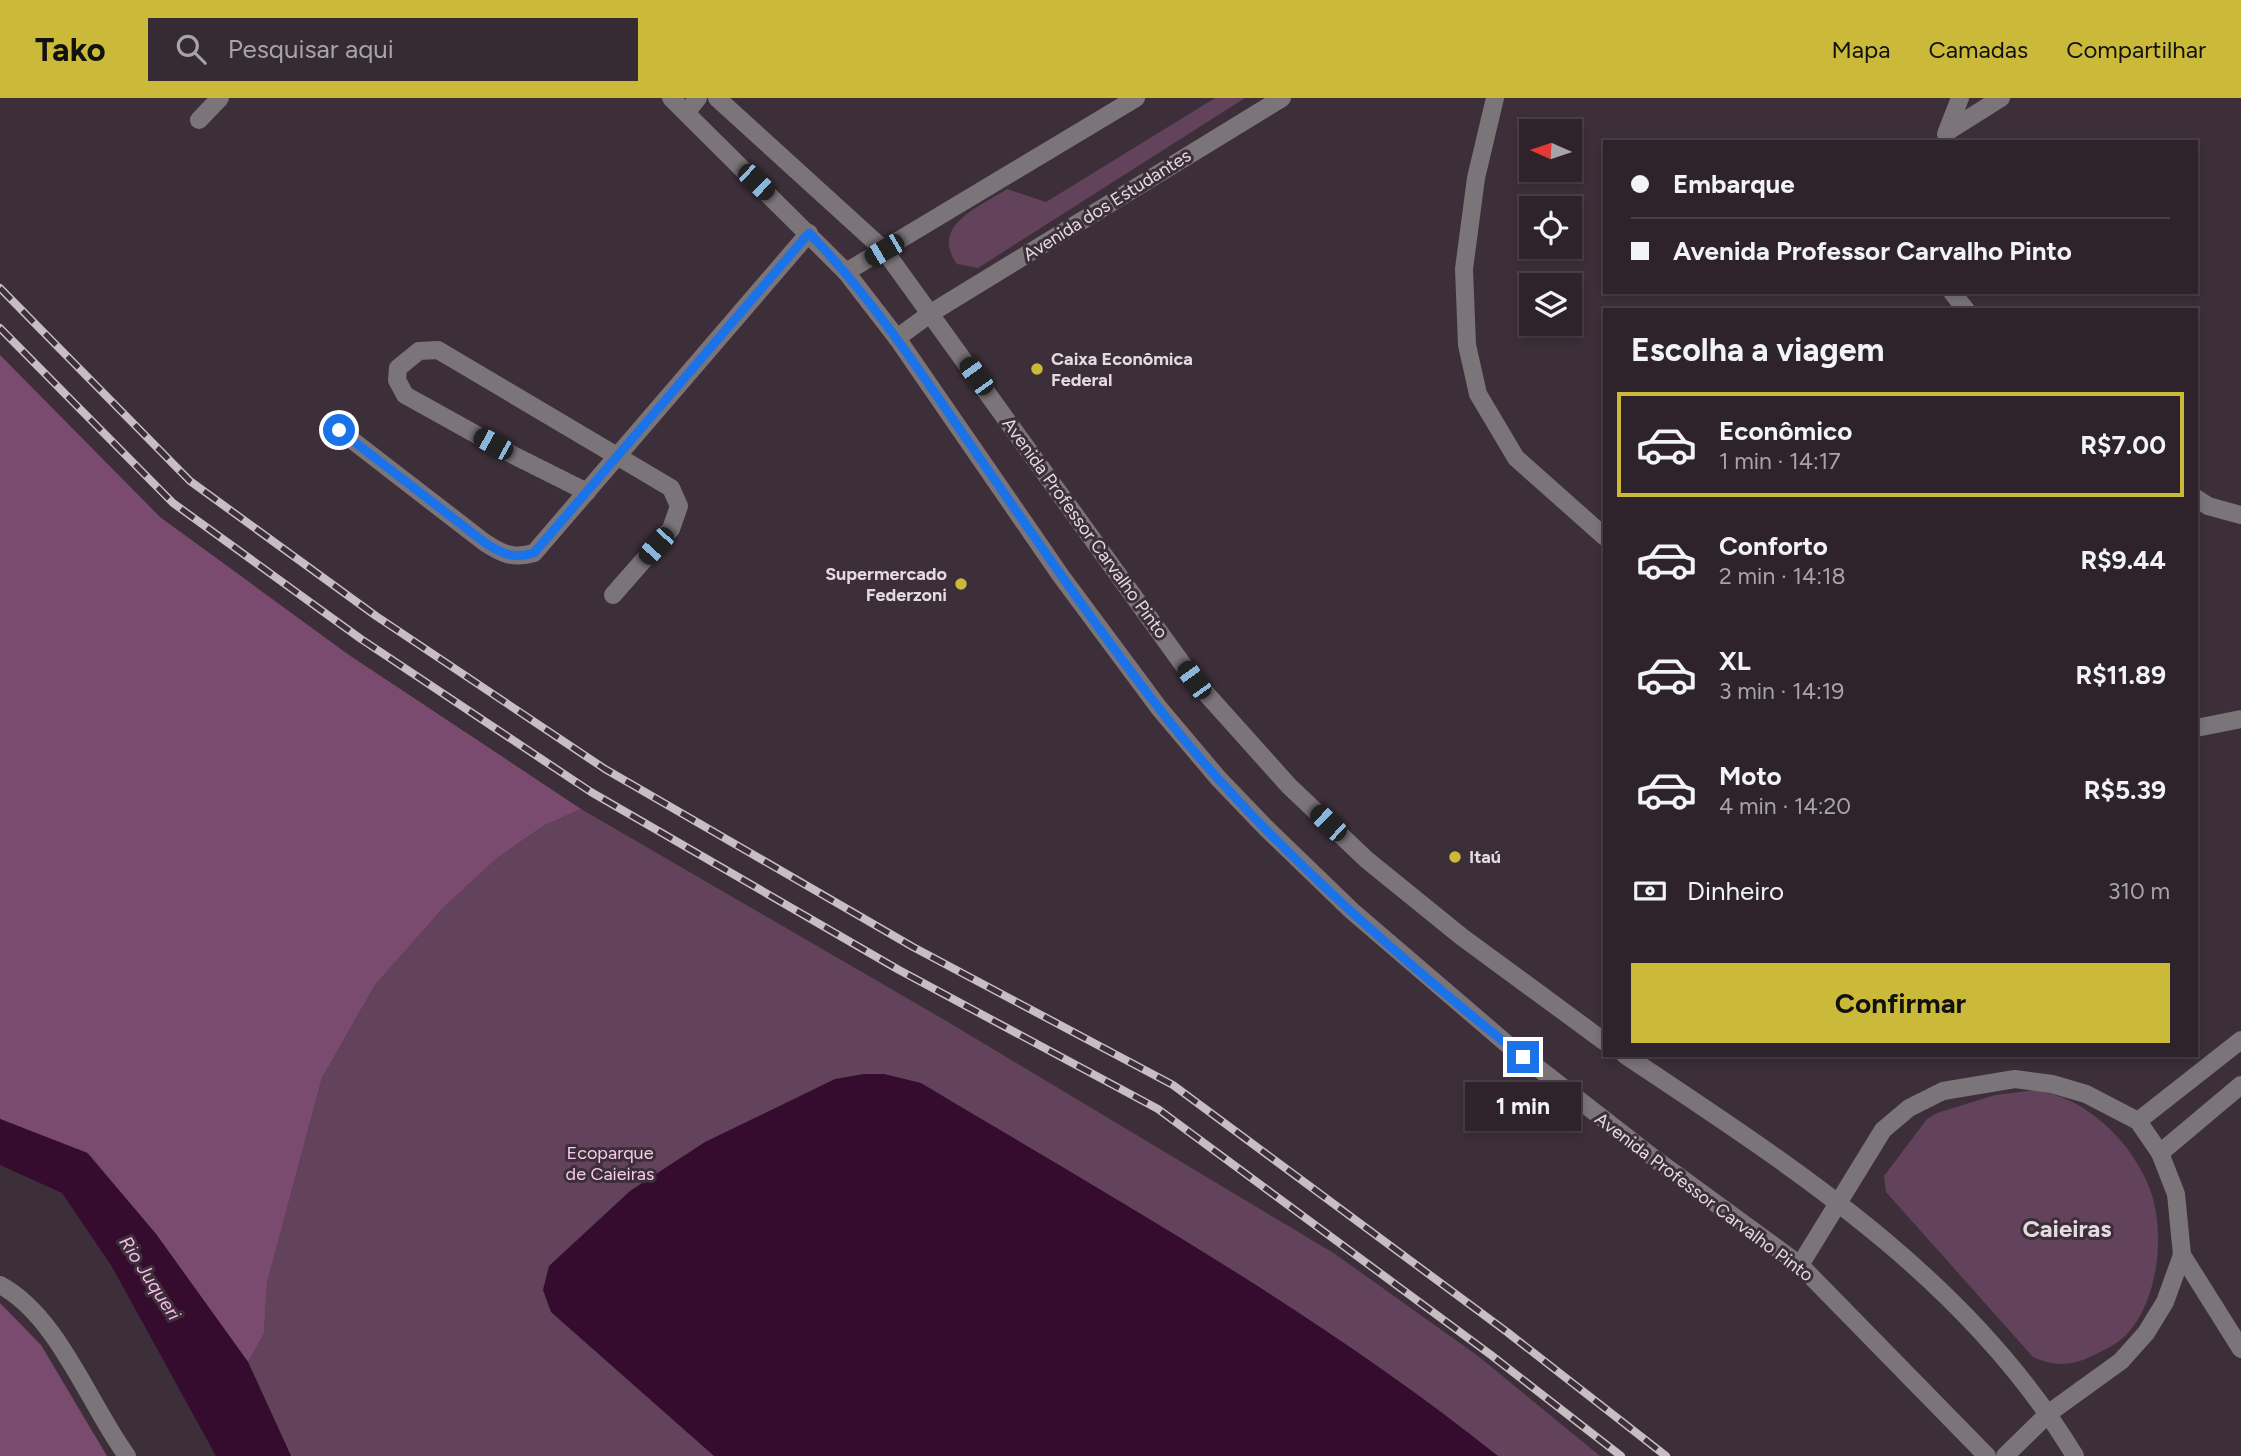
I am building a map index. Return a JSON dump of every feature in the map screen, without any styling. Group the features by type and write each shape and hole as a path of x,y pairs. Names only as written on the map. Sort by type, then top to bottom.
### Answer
{"street":[{"path":"200,120 220,98"},
{"name":"Avenida Professor Carvalho Pinto","path":"671,98 846,272 897,338 1061,576 1159,708 1218,778 1266,828 1352,911 1507,1044 1634,1144 1800,1265 1986,1456"},
{"path":"686,113 698,98"},
{"name":"Avenida Professor Carvalho Pinto","path":"717,98 884,250 1194,680 1289,786 1367,860 1462,937 1603,1041"},
{"path":"846,272 1136,98"},
{"name":"Avenida dos Estudantes","path":"897,338 932,313 1282,98"},
{"path":"1495,98 1476,178 1464,269 1467,345 1478,394 1516,458 1603,535"},
{"path":"1945,137 1960,98"},
{"path":"1945,137 2001,98"},
{"path":"339,430 503,554 518,557 534,553 809,233"},
{"path":"1954,294 1964,308"},
{"path":"587,492 514,456 405,396 397,380 398,368 419,351 438,350 671,488 679,506 671,529 613,595"},
{"path":"2198,499 2208,506 2241,516"},
{"path":"2198,728 2241,719"},
{"path":"2138,1121 2241,1040"},
{"path":"1628,1057 1838,1201 1918,1267 2049,1413 2075,1456"},
{"path":"1800,1265 1883,1130 1909,1108 1943,1091 2015,1079 2052,1084 2086,1094 2138,1121 2160,1153 2176,1194 2182,1255 2165,1302 2146,1333 2121,1361 2049,1413 2005,1456"},
{"path":"2160,1153 2241,1085"},
{"path":"2182,1255 2241,1349"},
{"path":"0,1285 10,1290 54,1335 127,1456"}],"green space":[{"path":"1215,98 1245,98 978,268 957,264 950,250 949,238 953,228 972,210 1007,189 1046,202"},
{"name":"Ecoparque de Caieiras","path":"581,809 948,1022 1335,1254 1478,1356 1600,1456 291,1456 248,1362 264,1334 267,1283 322,1078 375,985 444,907 496,859 543,826"},
{"path":"2036,1090 2071,1101 2116,1135 2147,1182 2157,1219 2157,1262 2153,1283 2137,1320 2115,1344 2086,1359 2071,1363 2056,1364 2033,1357 1886,1192 1884,1176 1927,1119 1937,1113 1995,1095"}],"shaded area":[{"path":"0,355 160,517 349,655 581,809 543,826 496,859 444,907 375,985 322,1078 267,1283 264,1334 248,1362 156,1234 88,1153 0,1119"},
{"path":"0,1303 41,1345 107,1456 0,1456"}],"water":[{"path":"884,1074 921,1083 1143,1215 1359,1353 1498,1456 714,1456 551,1312 543,1290 549,1266 630,1191 705,1142 835,1079"},
{"name":"Rio Juqueri","path":"0,1119 87,1153 156,1234 248,1362 291,1456 216,1456 111,1265 62,1193 0,1165"}],"railway":[{"path":"0,288 190,481 376,616 605,769 913,947 1173,1085 1507,1332 1666,1456"},
{"path":"0,328 173,503 361,639 591,792 899,970 1158,1109 1491,1355 1621,1456"}],"place":[{"name":"Caixa Econômica Federal","path":"1037,369"},
{"name":"Supermercado Federzoni","path":"961,584"},
{"name":"Itaú","path":"1455,857"}],"district":[{"name":"Caieiras","path":"2067,1228"}],"route":[{"path":"339,430 503,554 518,557 534,553 809,233 846,272 897,338 1061,576 1159,708 1218,778 1352,911 1523,1057"}]}
